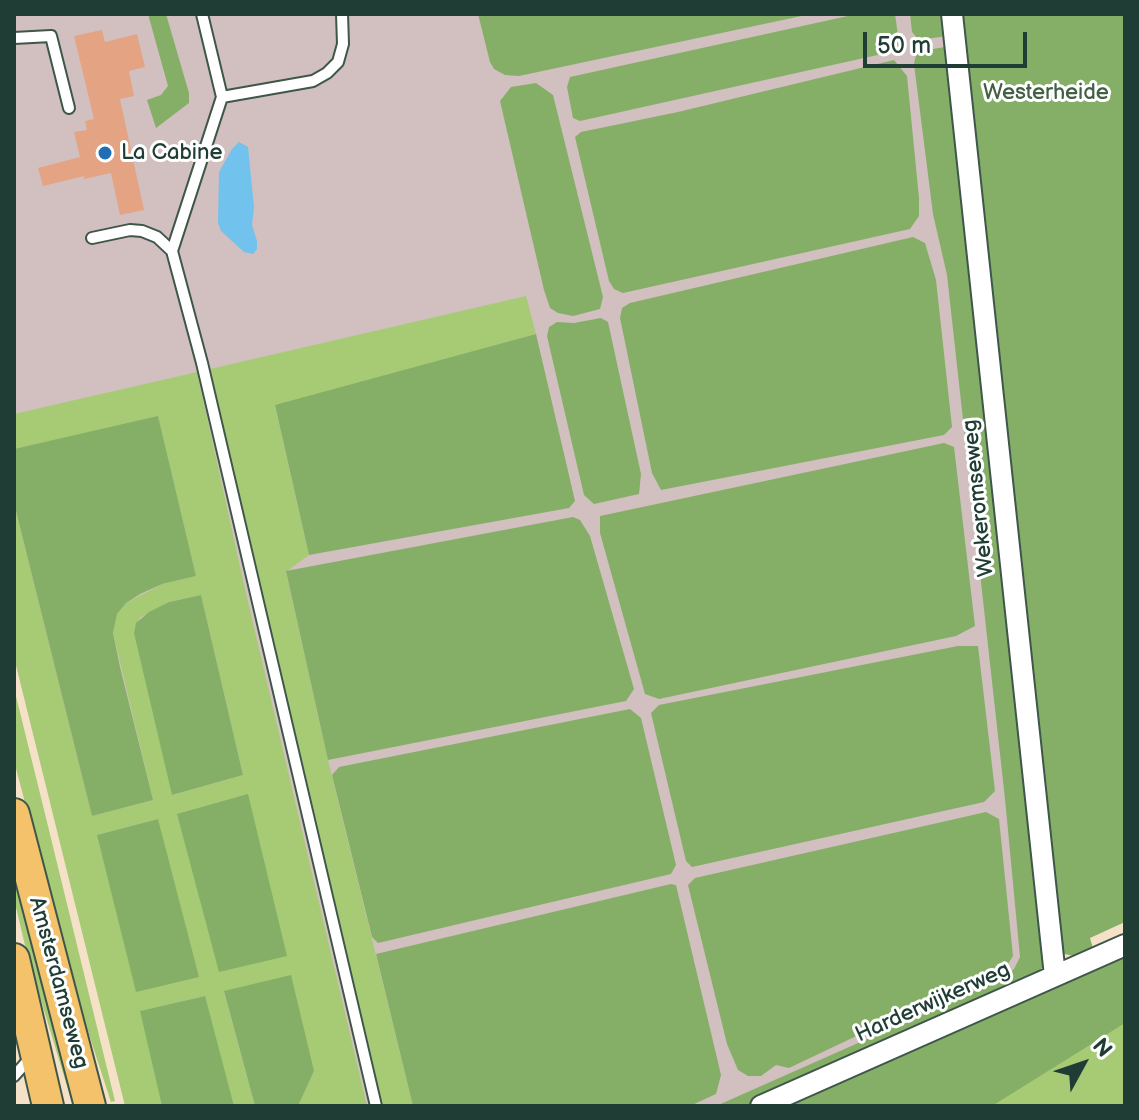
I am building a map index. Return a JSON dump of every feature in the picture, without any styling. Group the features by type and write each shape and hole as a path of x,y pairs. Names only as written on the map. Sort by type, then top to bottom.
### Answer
{"main road":[{"name":"Amsterdamseweg","path":"14,814 90,1106"},
{"name":"Amsterdamseweg","path":"14,959 48,1106"}],"street":[{"name":"Wekeromseweg","path":"952,14 1055,976"},
{"name":"Harderwijkerweg","path":"761,1106 1125,945"}],"lane":[{"path":"172,251 222,97 202,14"},
{"path":"222,97 313,81 327,73 338,62 343,44 342,14"},
{"path":"14,38 51,36 69,108"},
{"path":"92,238 130,230 142,231 157,237 172,251 202,363 376,1106"},
{"path":"14,1076 36,1052"}],"shaded area":[{"path":"14,14 947,14 1046,960 741,1106 127,1106 14,657"}],"green space":[{"path":"148,14 166,14 189,93 189,103 156,128 147,100 161,95 168,86"},
{"path":"478,14 811,14 519,76 505,75 494,69"},
{"path":"857,14 895,14 900,50 580,121 573,118 567,87 570,77"},
{"path":"910,14 947,14 947,36 919,40 912,32"},
{"name":"Westerheide","path":"957,14 1125,14 1125,922 1090,938 1094,952 1078,957 1060,953"},
{"path":"948,49 1047,960 1029,981 745,1106 716,1106 1005,976 1014,969 1020,957 947,275 933,214 914,64 916,55 921,51"},
{"path":"894,60 907,76 919,198 919,216 910,229 623,293 614,289 609,281 575,137 581,132"},
{"path":"536,83 553,95 603,297 600,309 573,316 550,308 500,101 511,87"},
{"path":"913,237 925,243 936,280 952,427 944,435 661,490 652,473 620,318 622,308 630,303"},
{"path":"526,296 536,334 275,406 309,555 286,572 328,760 413,1106 382,1106 210,369"},
{"path":"601,318 608,322 641,474 639,494 594,504 584,495 547,336 549,327 557,322 574,323"},
{"path":"536,334 575,501 569,508 309,555 275,405"},
{"path":"197,372 367,1106 298,1106 314,1071 224,992 255,1106 234,1106 204,996 141,1011 162,1106 125,1106 14,657 14,503 92,816 153,800 113,633 117,614 126,603 162,584 196,576 158,417 14,449 14,414","holes":["201,595 243,775 173,795 139,618 169,602","158,819 167,857 97,835"]},
{"path":"158,416 196,576 162,584 140,594 117,614 113,633 153,800 92,816 14,503 14,449"},
{"path":"944,443 954,447 975,626 956,636 659,699 645,694 600,533 600,516"},
{"path":"573,517 580,520 590,536 634,689 626,701 328,760 286,571"},
{"path":"201,595 243,775 172,795 134,633 136,623 149,612 169,602"},
{"path":"958,646 978,646 995,791 984,802 692,867 686,861 651,713 659,705"},
{"path":"14,688 115,1101 111,1102 76,995 14,761"},
{"path":"630,709 641,718 676,865 671,874 378,943 372,937 332,775 339,767"},
{"path":"248,794 287,956 219,972 177,814"},
{"path":"986,812 999,819 1013,956 1008,964 789,1068 776,1065 761,1076 748,1076 738,1070 727,1044 688,885 695,878"},
{"path":"158,819 199,977 136,992 97,835"},
{"path":"14,866 78,1106 73,1106 27,954 14,899"},
{"path":"676,885 721,1075 716,1094 690,1106 413,1106 376,954"},
{"path":"1123,954 1125,1023 992,1106 778,1106"},
{"path":"1125,954 1125,1106 780,1106"},
{"path":"291,975 314,1071 298,1106 255,1106 224,991"},
{"path":"205,996 234,1106 162,1106 140,1011"}],"water":[{"path":"239,142 248,147 254,207 252,225 257,241 253,254 244,252 221,231 218,223 219,172"}],"building":[{"path":"102,30 105,42 137,34 145,67 129,71 134,96 120,99 144,210 120,215 111,173 43,186 38,168 80,157 74,132 87,130 85,121 94,119 74,36"}],"place":[{"name":"La Cabine","path":"105,153"}]}
